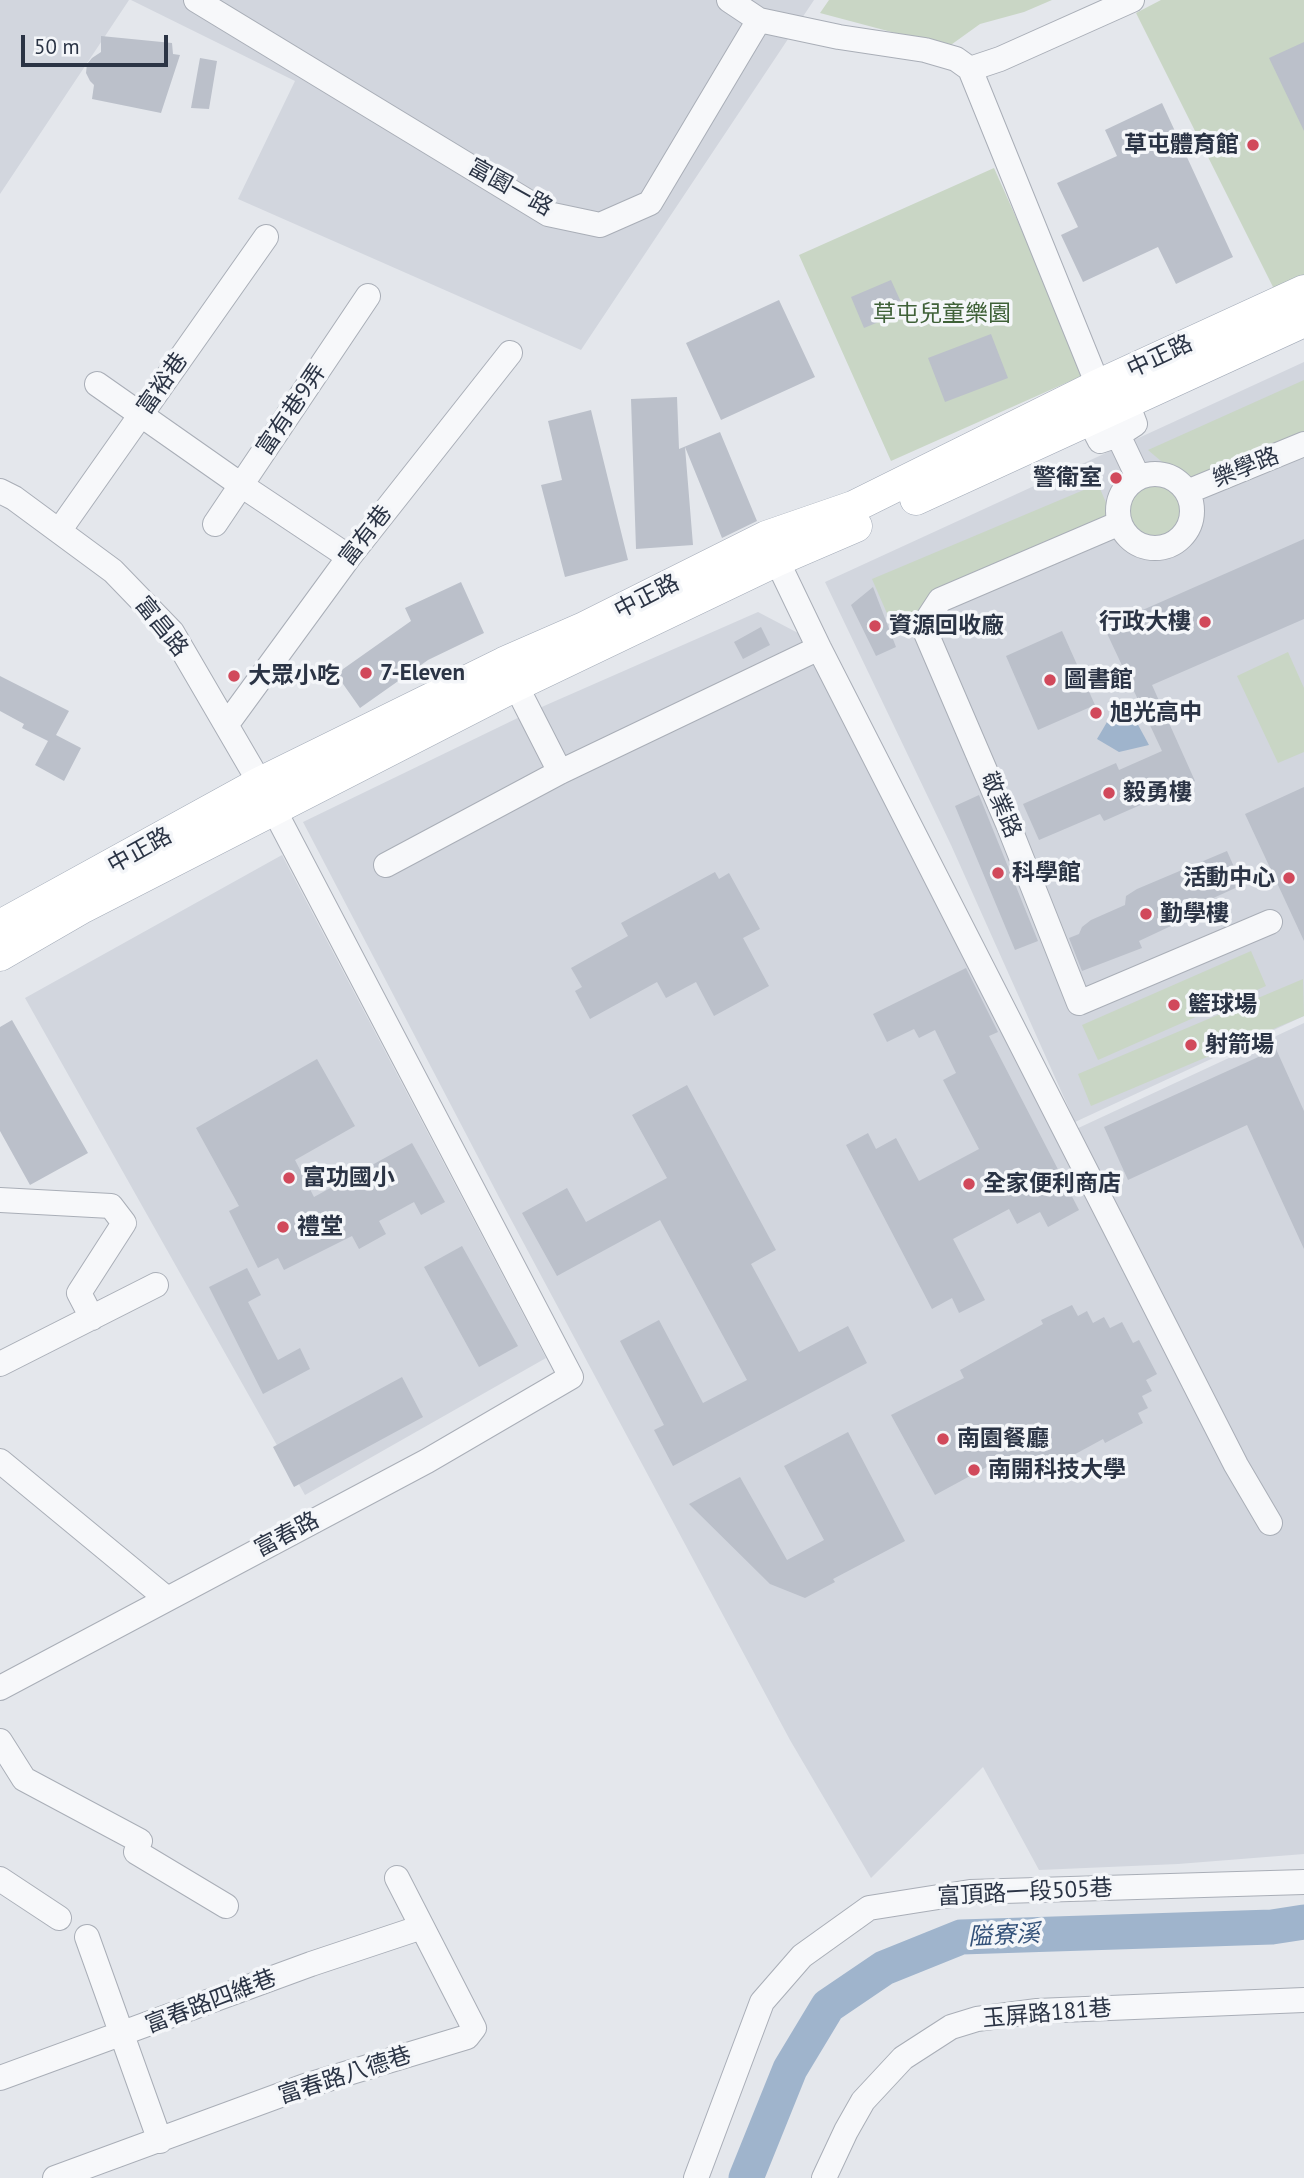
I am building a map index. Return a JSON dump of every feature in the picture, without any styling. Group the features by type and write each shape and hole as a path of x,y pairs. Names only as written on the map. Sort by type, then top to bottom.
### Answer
{"main road":[{"name":"中正路","path":"1108,411 1304,291"},
{"name":"中正路","path":"0,926 510,674 582,629 1108,411 1304,321"},
{"name":"中正路","path":"0,955 266,795"}],"street":[{"name":"富園一路","path":"196,0 548,214 600,225 650,203 759,20"},
{"path":"729,0 759,20 850,39 925,50 956,59 970,69 1108,411 1138,477"},
{"path":"970,69 1000,59 1132,0"},
{"name":"富裕巷","path":"59,531 266,237"},
{"name":"富有巷9弄","path":"215,524 368,296"},
{"name":"富有巷","path":"227,724 349,557 510,353"},
{"path":"97,384 349,557"},
{"name":"樂學路","path":"1188,492 1304,444"},
{"path":"1159,474 1170,477 1188,492 1192,514 1189,525 1183,536 1172,544 1160,548 1147,547 1136,543 1126,534 1118,511 1120,498 1138,477 1159,474"},
{"name":"富昌路","path":"0,491 14,498 113,571 172,632 266,795 571,1377"},
{"name":"敬業路","path":"1120,523 940,600 923,626 1008,824 1079,1003 1270,922"},
{"path":"772,549 1236,1465 1270,1523"},
{"path":"386,865 560,772 820,648"},
{"path":"510,674 560,772"},
{"path":"0,1200 111,1206 124,1223 79,1293 92,1318"},
{"path":"0,1386 5,1361 156,1285"},
{"name":"富春路","path":"0,1688 426,1461 571,1377"},
{"path":"0,1461 166,1598"},
{"path":"0,1741 24,1779 140,1841 136,1852 226,1906"},
{"name":"富春路八德巷","path":"55,2178 305,2086 467,2037 474,2028 397,1878"},
{"path":"0,1879 59,1918"},
{"name":"富頂路一段505巷","path":"696,2178 762,2003 802,1956 869,1908 970,1892 1304,1882"},
{"name":"富春路四維巷","path":"0,2078 311,1964 422,1927"},
{"path":"87,1937 160,2141"},
{"name":"玉屏路181巷","path":"824,2178 863,2101 903,2058 951,2027 977,2019 1037,2011 1304,2000"}],"shaded area":[{"path":"0,0 129,0 0,194"},
{"path":"131,0 814,0 581,350 238,199 295,81"},
{"name":"旭光高中","path":"1304,362 1304,1016 1075,1122 951,845 825,582"},
{"name":"南開科技大學","path":"758,612 798,633 856,713 1059,1137 1304,1023 1304,1854 1178,1864 1039,1870 983,1767 871,1878 790,1740 500,1199 303,822 528,713"},
{"name":"富功國小","path":"282,855 546,1358 305,1495 25,998"}],"green space":[{"path":"829,0 1052,0 1024,12 980,24 948,47 820,13"},
{"name":"草屯體育館","path":"1161,0 1304,0 1304,277 1275,291 1136,13"},
{"name":"草屯兒童樂園","path":"994,168 1086,374 891,461 799,255"},
{"path":"1304,380 1304,436 1188,484 1148,450"},
{"path":"1098,484 1113,519 938,593 909,629 896,634 872,579"},
{"path":"1156,486 1166,488 1174,494 1180,502 1180,522 1174,530 1166,536 1156,538 1146,536 1138,530 1132,522 1130,512 1132,502 1138,494 1146,488"},
{"path":"1288,652 1304,688 1304,752 1278,763 1237,676"},
{"name":"籃球場","path":"1251,951 1266,986 1098,1060 1082,1025"},
{"name":"射箭場","path":"1303,979 1304,1016 1091,1106 1078,1074"}],"water":[{"path":"1130,710 1149,745 1119,752 1097,739 1110,717"}],"building":[{"path":"101,36 172,43 173,54 180,55 161,113 92,99 94,85 86,73 87,64 101,52"},
{"path":"1304,42 1304,131 1269,58"},
{"path":"200,58 217,61 209,109 191,108"},
{"path":"1162,103 1233,257 1176,284 1158,247 1083,282 1061,235 1078,227 1057,183 1117,156 1105,130"},
{"path":"891,280 905,311 864,328 851,297"},
{"path":"779,300 815,377 721,420 686,343"},
{"path":"991,334 1008,378 945,402 928,358"},
{"path":"677,397 679,449 720,432 757,521 722,538 685,447 693,545 636,549 631,399"},
{"path":"591,410 628,560 565,577 541,485 562,480 548,421"},
{"name":"行政大樓","path":"1304,539 1304,619 1152,685 1195,781 1104,821 1100,814 1039,840 1023,804 1116,763 1119,770 1162,751 1104,627"},
{"path":"461,582 484,633 428,660 360,708 336,674 411,621 405,608"},
{"name":"資源回收廠","path":"873,587 896,647 876,656 851,605"},
{"path":"761,627 770,645 743,659 734,642"},
{"name":"圖書館","path":"1062,631 1095,705 1038,730 1006,656"},
{"path":"0,676 69,711 56,735 81,748 64,781 35,765 48,741 22,728 24,724 0,711"},
{"name":"活動中心","path":"1304,787 1304,941 1245,814"},
{"name":"科學館","path":"979,795 1038,941 1015,950 955,806"},
{"name":"勤學樓","path":"1227,851 1242,885 1187,910 1188,918 1139,941 1142,948 1082,971 1069,938 1079,934 1082,927 1091,920 1125,905 1126,896 1137,889"},
{"path":"715,872 719,879 729,873 760,929 743,938 769,986 714,1016 696,982 666,998 657,982 590,1019 575,991 582,987 571,968 628,936 621,923"},
{"path":"966,968 998,1032 989,1036 1079,1210 1048,1227 1040,1212 1017,1224 1009,1209 953,1239 985,1300 959,1313 952,1298 932,1309 846,1145 868,1133 876,1149 896,1138 919,1181 979,1149 943,1080 956,1073 935,1030 919,1038 914,1029 887,1042 873,1014"},
{"path":"12,1020 88,1153 30,1185 0,1131 0,1027"},
{"path":"1276,1049 1304,1111 1304,1249 1247,1125 1128,1180 1104,1127"},
{"path":"317,1059 355,1126 295,1160 314,1197 412,1143 445,1202 421,1215 414,1202 379,1221 386,1234 359,1249 352,1236 284,1270 278,1258 258,1268 229,1211 239,1206 196,1128"},
{"path":"687,1085 776,1250 751,1264 799,1352 848,1326 867,1363 673,1466 654,1430 664,1425 620,1341 659,1320 703,1403 747,1380 660,1220 557,1276 522,1213 567,1188 586,1222 667,1178 632,1115"},
{"path":"462,1246 518,1346 479,1367 424,1267"},
{"path":"247,1268 261,1295 248,1302 278,1360 300,1348 310,1369 263,1394 209,1287"},
{"path":"1072,1305 1078,1316 1087,1311 1093,1323 1104,1317 1110,1328 1122,1322 1133,1343 1139,1340 1157,1374 1146,1380 1152,1391 1142,1396 1148,1408 1138,1413 1143,1423 1105,1443 1103,1439 1022,1483 1007,1456 935,1495 891,1415 964,1378 960,1370 1043,1324 1041,1320"},
{"path":"402,1377 423,1417 294,1487 273,1447"},
{"path":"848,1432 905,1541 833,1579 835,1582 805,1598 770,1584 689,1504 740,1477 787,1560 824,1540 784,1466"}],"waterway":[{"name":"隘寮溪","path":"746,2178 790,2069 828,2006 884,1968 961,1937 1272,1927 1304,1922"}],"place":[{"name":"草屯體育館","path":"1253,145"},
{"name":"警衛室","path":"1116,478"},
{"name":"行政大樓","path":"1205,622"},
{"name":"資源回收廠","path":"875,626"},
{"name":"7-Eleven","path":"366,673"},
{"name":"大眾小吃","path":"234,676"},
{"name":"圖書館","path":"1050,680"},
{"name":"旭光高中","path":"1096,713"},
{"name":"毅勇樓","path":"1109,793"},
{"name":"科學館","path":"998,873"},
{"name":"活動中心","path":"1289,878"},
{"name":"勤學樓","path":"1146,914"},
{"name":"籃球場","path":"1174,1005"},
{"name":"射箭場","path":"1191,1045"},
{"name":"富功國小","path":"289,1178"},
{"name":"全家便利商店","path":"969,1184"},
{"name":"禮堂","path":"283,1227"},
{"name":"南園餐廳","path":"943,1439"},
{"name":"南開科技大學","path":"974,1470"}]}
